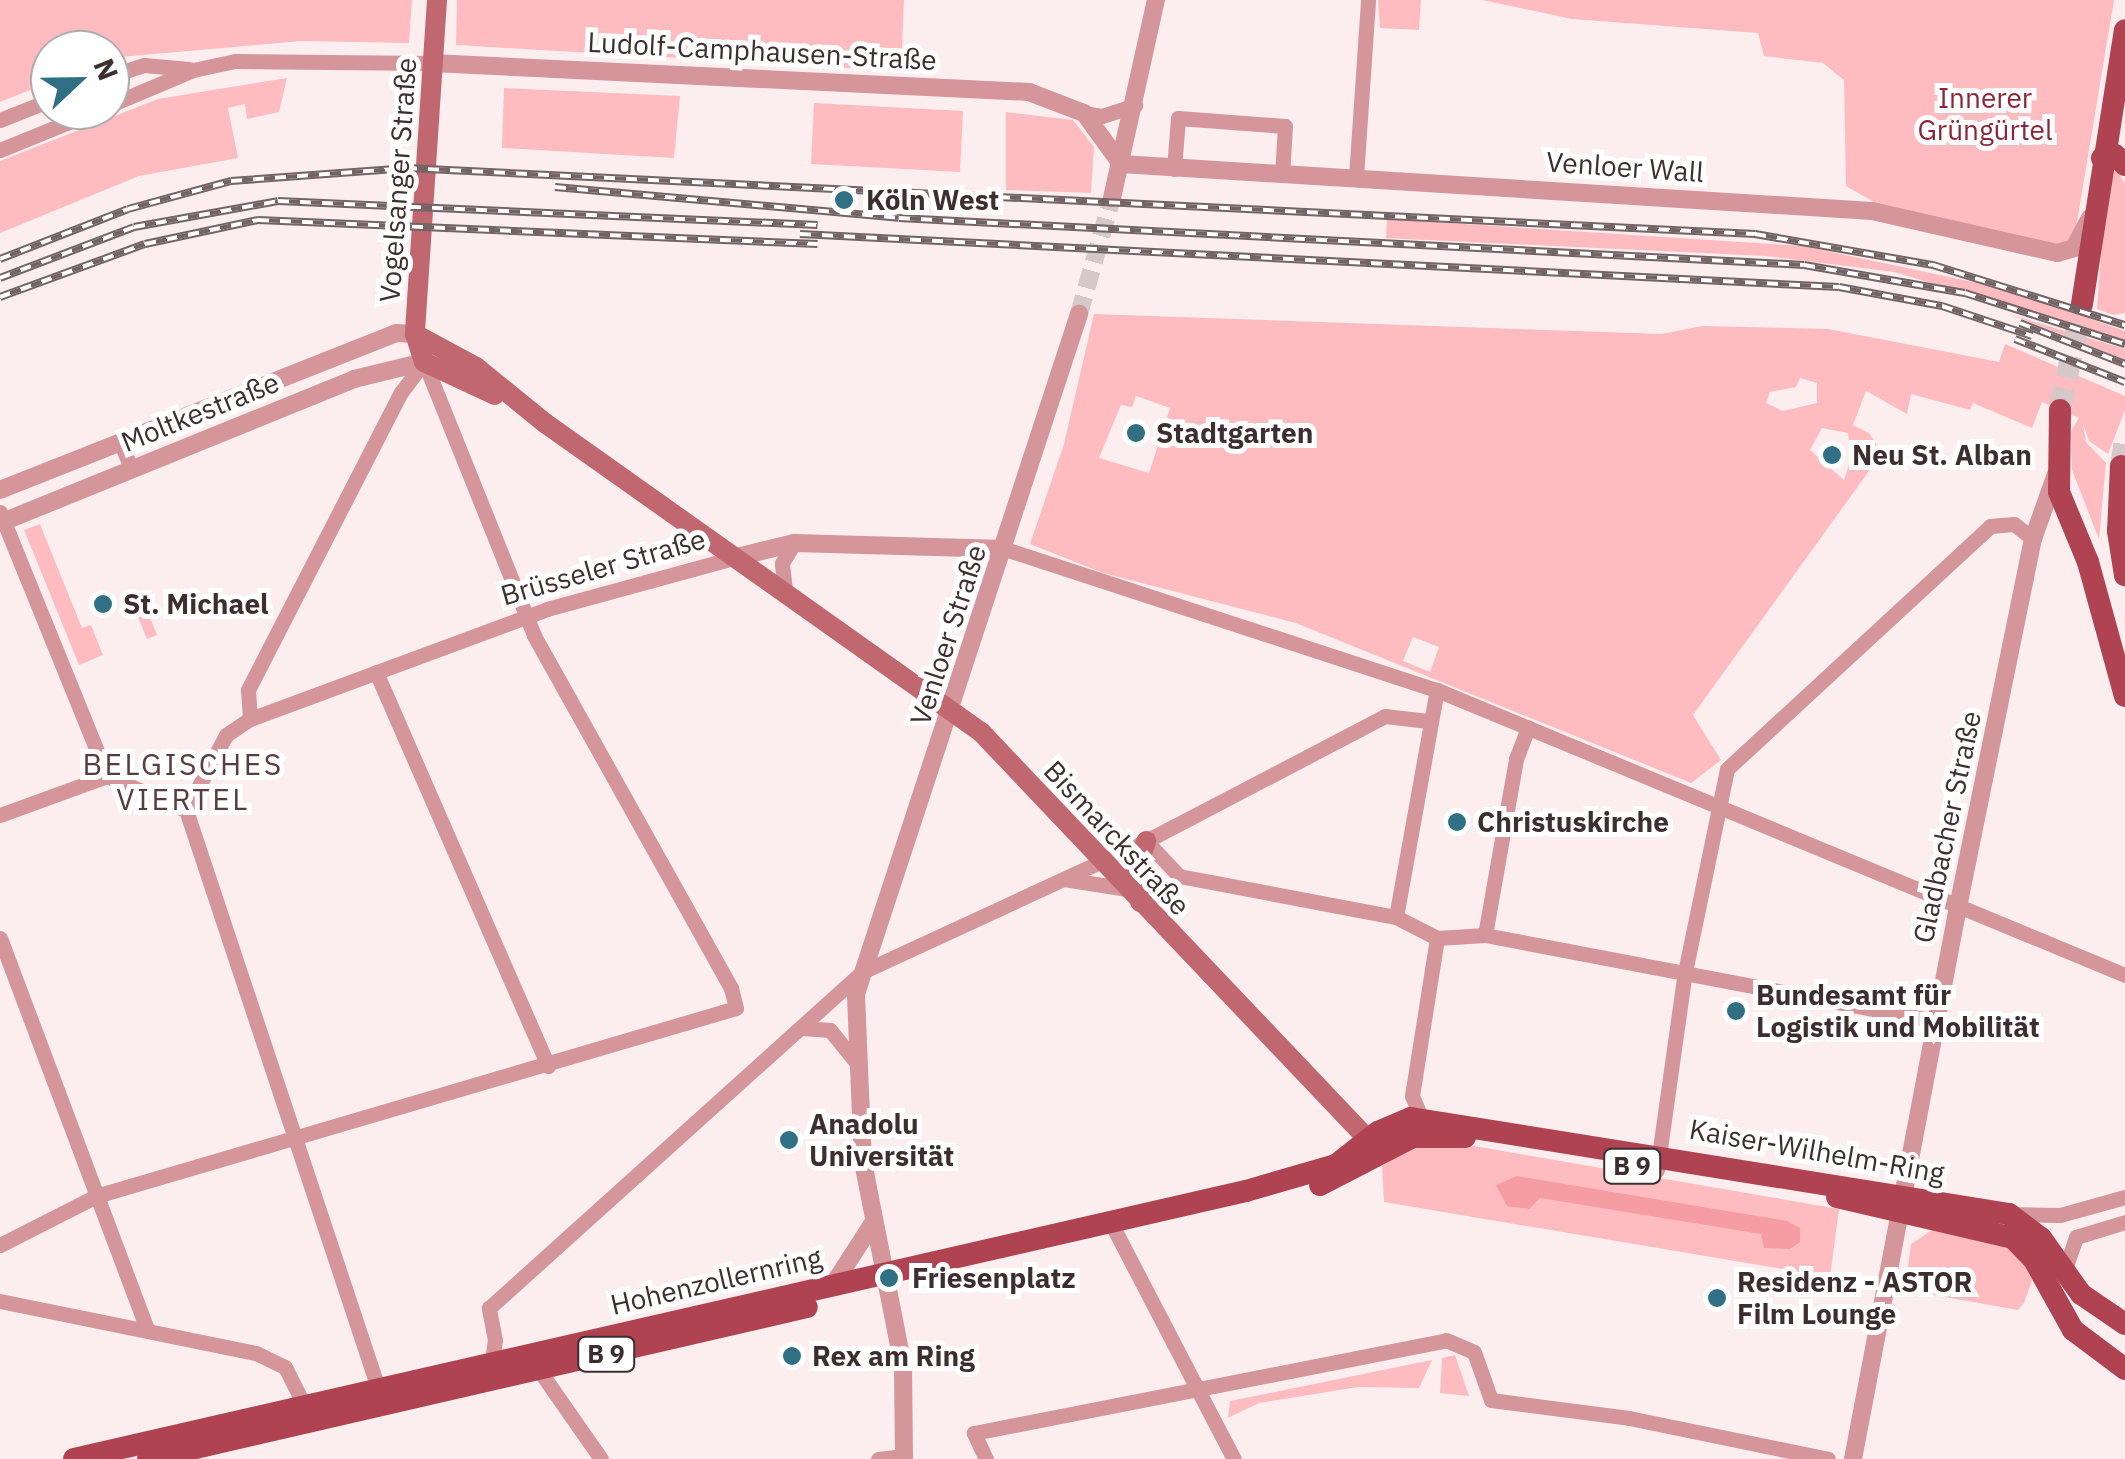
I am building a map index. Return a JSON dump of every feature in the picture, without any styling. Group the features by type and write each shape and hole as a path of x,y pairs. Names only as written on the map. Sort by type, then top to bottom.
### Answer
{"main road":[{"name":"Vogelsanger Straße","path":"424,362 415,334 437,0"},
{"path":"2082,304 2106,128 2125,30"},
{"path":"2106,128 2125,109"},
{"path":"2102,158 2115,155 2125,165"},
{"name":"Bismarckstraße","path":"415,334 476,367 545,424 954,710 1318,1094"},
{"name":"Bismarckstraße","path":"424,362 545,424"},
{"path":"2060,410 2056,474 2125,696"},
{"path":"2121,466 2118,531 2125,575"},
{"path":"1133,896 1135,872 1146,840"},
{"path":"1318,1094 1368,1150"},
{"path":"1318,1094 1336,1122 1368,1150"},
{"name":"Kaiser-Wilhelm-Ring","path":"1368,1150 1421,1117 1905,1205 2009,1214"},
{"name":"Kaiser-Wilhelm-Ring","path":"1368,1150 1412,1137 1441,1134 1658,1162"},
{"name":"Hohenzollernring","path":"74,1459 303,1403 466,1384 539,1370 1115,1229 1368,1150"},
{"name":"Kaiser-Wilhelm-Ring","path":"1905,1205 2013,1238 2054,1277"},
{"name":"B 9","path":"2009,1214 2041,1238 2082,1341 2125,1370"},
{"name":"B 9","path":"2054,1277 2125,1324"},
{"name":"Hohenzollernring","path":"148,1459 493,1362 832,1286 886,1282"}],"street":[{"path":"1112,198 1156,0"},
{"path":"1356,177 1368,0"},
{"path":"130,70 144,65 193,70 280,57 432,63"},
{"name":"Ludolf-Camphausen-Straße","path":"432,63 1029,92 1102,116 1135,105"},
{"path":"130,97 193,70"},
{"path":"0,120 30,108"},
{"path":"1084,113 1121,164"},
{"path":"1174,169 1178,118 1286,126 1282,175"},
{"path":"0,150 49,130"},
{"name":"Venloer Wall","path":"1121,164 1872,211 2057,253 2074,248 2095,208"},
{"name":"Venloer Straße","path":"862,972 954,710 1079,314"},
{"name":"Moltkestraße","path":"0,490 396,333 415,334"},
{"path":"0,1246 96,1196 728,1014 737,1004 526,616 424,362"},
{"path":"250,720 248,690 402,392 424,362"},
{"name":"Moltkestraße","path":"1,519 354,379 424,362"},
{"path":"120,442 132,470"},
{"name":"Gladbacher Straße","path":"1853,1459 1905,1205 1958,907 2034,539 2056,474"},
{"path":"1,519 107,776"},
{"path":"1658,1162 1685,972 1716,806 1727,770 1990,526 2014,524 2034,539"},
{"path":"785,589 782,562 794,544"},
{"name":"Brüsseler Straße","path":"186,810 232,728 526,616 794,544 1005,549"},
{"path":"1005,549 1436,690 2125,976"},
{"path":"376,672 548,1066"},
{"path":"1396,917 1436,690"},
{"path":"466,1384 493,1362 489,1308 862,972 1146,840 1384,716 1428,721"},
{"path":"1485,934 1516,759 1528,726"},
{"path":"0,816 107,776 186,810 292,1142 380,1394"},
{"path":"1146,840 1179,876 1396,917 1437,938 1485,934 1936,1021"},
{"path":"1064,879 1133,896"},
{"path":"0,938 147,1329"},
{"path":"1421,1117 1412,1096 1437,938"},
{"path":"862,972 854,1006 856,1062 873,1223 904,1366 904,1458 878,1459"},
{"path":"802,1028 830,1030 856,1062"},
{"path":"2009,1214 2060,1215 2125,1197"},
{"path":"2054,1277 2076,1238 2125,1222"},
{"path":"832,1286 873,1223"},
{"path":"1115,1229 1234,1459"},
{"path":"0,1301 147,1329 285,1366 303,1403"},
{"path":"986,1459 974,1433 1446,1340 1474,1352 1491,1400 1629,1418 1828,1459"},
{"path":"539,1370 601,1459"}],"green space":[{"path":"0,0 412,0 409,43 302,41 130,56 130,30 30,30 30,90 0,102"},
{"path":"457,0 904,0 901,71 456,45"},
{"path":"1378,0 1421,0 1419,30 1380,28"},
{"name":"Innerer Grüngürtel","path":"1482,0 2114,0 2076,228 2065,246 1879,205 1846,186 1844,80 1823,63 1764,56 1758,33 1572,19"},
{"path":"287,78 279,112 247,119 245,104 228,108 238,158 139,176 0,233 0,161 79,130 130,130 130,110 158,99"},
{"path":"504,88 680,96 674,158 502,148"},
{"path":"814,103 963,111 960,172 811,164"},
{"path":"1006,112 1073,120 1094,147 1091,193 1006,190"},
{"path":"2115,168 2125,183 2125,313 2114,315 2097,309 2105,197"},
{"path":"1387,219 1803,246 2006,289 2125,331 2125,341 1894,272 1766,256 1386,238"},
{"name":"Stadtgarten","path":"1094,314 1662,334 1702,326 1828,329 1999,362 2005,344 2125,396 2125,410 2108,454 2089,441 2083,423 2086,442 2106,463 2099,539 2072,470 2071,431 2079,418 2042,402 2032,428 1973,403 1970,410 1911,394 1907,414 1866,391 1853,425 1869,433 1882,453 1693,715 1721,760 1691,783 1296,623 1103,573 1030,544 1064,444","holes":["1800,378 1817,383 1817,403 1783,411 1766,403 1770,392 1796,387","1136,396 1170,408 1149,473 1099,458 1121,405 1132,407","1822,428 1848,433 1851,459 1844,480 1810,450","1413,637 1439,647 1430,672 1403,661"]},
{"path":"2009,314 2125,349 2125,360 2060,334"},
{"path":"40,524 82,628 91,625 103,655 79,665 24,530"},
{"path":"139,590 157,635 147,639 129,595"},
{"path":"1439,1140 1839,1209 1830,1277 1384,1202 1382,1166 1414,1145"},
{"path":"1932,1230 2014,1246 2032,1280 2018,1310 1905,1290 1911,1244"},
{"path":"1455,1355 1469,1396 1440,1393 1442,1358"},
{"path":"1432,1360 1419,1388 1358,1387 1259,1403 1228,1418 1230,1401"}],"shaded area":[{"path":"1517,1176 1787,1221 1800,1228 1800,1242 1790,1249 1764,1248 1761,1234 1540,1198 1529,1209 1507,1206 1496,1185"}],"tunnel":[{"path":"1079,314 1112,198"},
{"path":"2060,410 2082,304"},
{"path":"2121,466 2125,442"}],"railway":[{"path":"0,259 128,209 231,181 406,168 1755,234 1933,265 2125,325"},
{"path":"555,187 899,218 1804,265 1965,293 2125,344"},
{"path":"0,278 134,227 278,201 817,225"},
{"path":"0,297 145,244 258,220 817,244"},
{"path":"800,234 1839,287 1942,306 2032,336"},
{"path":"2020,323 2125,364"},
{"path":"2015,339 2125,382"}],"place":[{"name":"Köln West","path":"844,200"},
{"name":"Stadtgarten","path":"1136,433"},
{"name":"Neu St. Alban","path":"1832,455"},
{"name":"St. Michael","path":"103,604"},
{"name":"Christuskirche","path":"1457,822"},
{"name":"Bundesamt für Logistik und Mobilität","path":"1736,1011"},
{"name":"Anadolu Universität","path":"789,1140"},
{"name":"Friesenplatz","path":"889,1278"},
{"name":"Residenz - ASTOR Film Lounge","path":"1717,1298"},
{"name":"Rex am Ring","path":"792,1356"}],"district":[{"name":"BELGISCHES VIERTEL","path":"183,781"}]}
